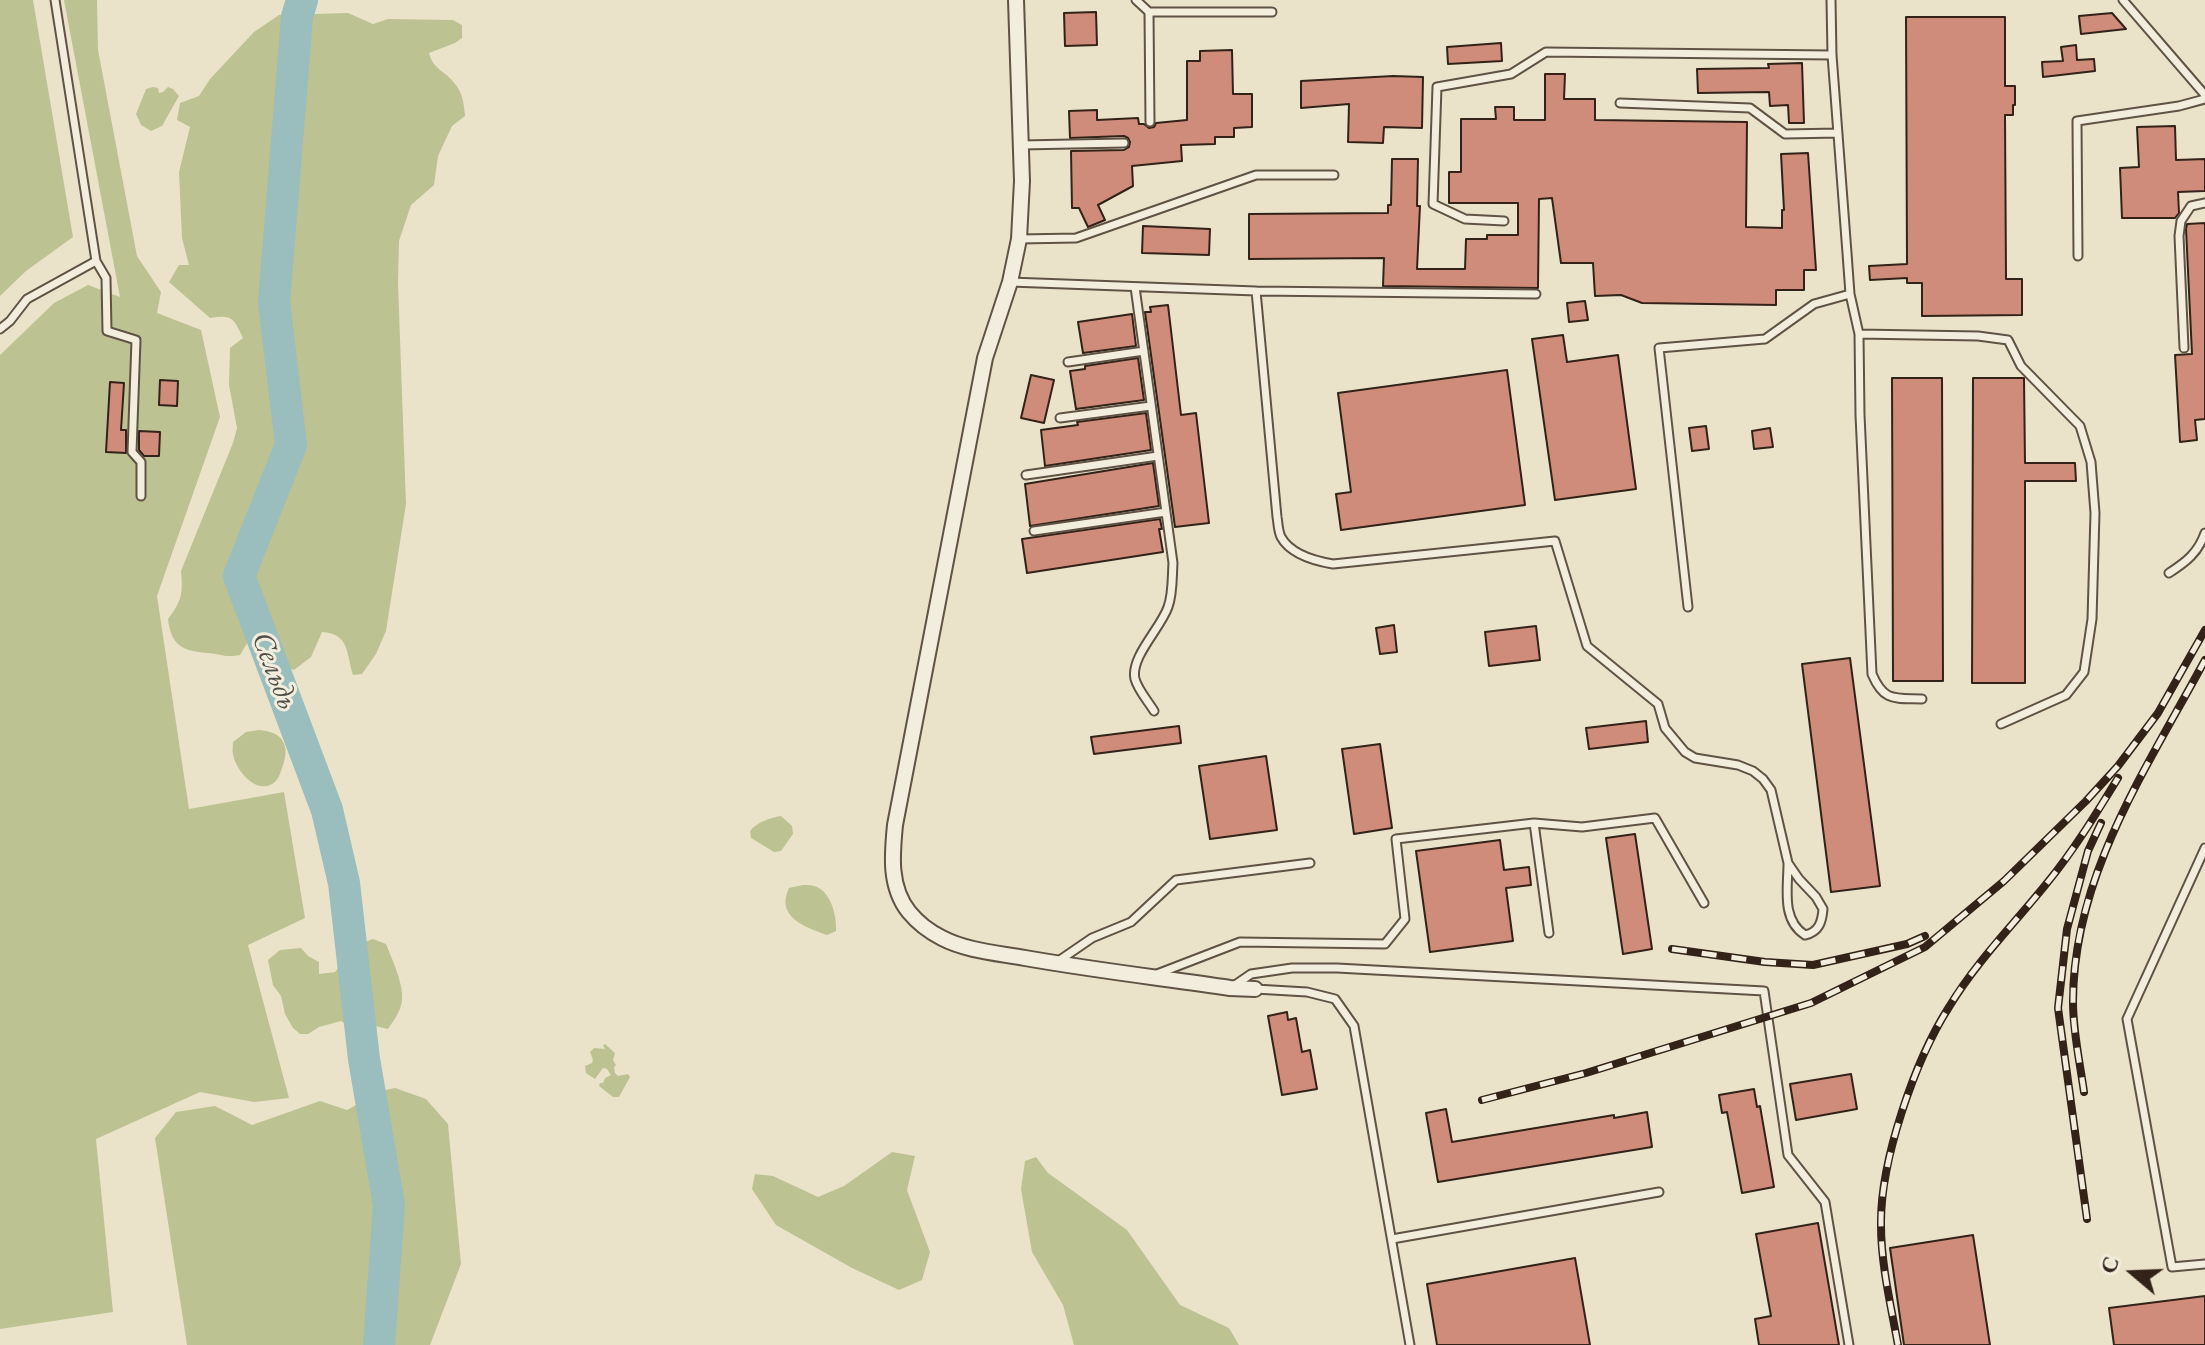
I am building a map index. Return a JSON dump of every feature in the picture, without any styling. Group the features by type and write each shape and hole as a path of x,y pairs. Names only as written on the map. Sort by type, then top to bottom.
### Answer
{"street":[{"path":"1016,0 1022,209 1019,239 1010,282 985,358 972,419 895,825 892,862 897,891 907,911 920,924 944,939 979,950 1151,977 1255,989"}],"lane":[{"path":"55,0 96,261 106,278 107,331 136,340 132,452 141,462 141,496"},
{"path":"1136,0 1149,12 1272,12"},
{"path":"1831,0 1832,55 1850,294 1859,334 1872,674 1879,690 1890,698 1922,699"},
{"path":"2078,256 2077,121 2179,106 2205,97 2123,0"},
{"path":"1149,12 1150,122"},
{"path":"1504,221 1465,219 1433,204 1437,87 1511,74 1546,52 1832,55"},
{"path":"1620,103 1750,108 1785,134 1838,133"},
{"path":"1021,145 1124,143"},
{"path":"1019,239 1076,238 1256,175 1334,175"},
{"path":"2184,348 2181,221 2191,206 2205,203"},
{"path":"0,329 27,299 96,261"},
{"path":"1010,282 1256,291 1536,294"},
{"path":"1135,287 1173,563 1169,606 1138,658 1134,671 1136,682 1154,711"},
{"path":"1256,291 1277,517 1281,536 1294,550 1312,561 1333,564 1555,541 1587,646 1658,704 1665,728 1685,752 1695,758 1738,765 1753,771 1771,790 1788,863 1789,917 1796,929 1805,935 1813,933 1819,928 1823,909 1788,863"},
{"path":"1688,607 1659,348 1765,339 1814,304 1850,294"},
{"path":"1859,334 1978,336 2008,340 2021,366 2080,426 2091,462 2095,513 2092,619 2084,672 2066,695 2001,724"},
{"path":"1068,362 1144,351"},
{"path":"1060,418 1151,406"},
{"path":"1026,475 1158,456"},
{"path":"1034,531 1166,512"},
{"path":"2169,573 2189,560 2202,543 2205,533"},
{"path":"1151,977 1240,942 1385,944 1405,919 1396,839 1534,823 1582,827 1655,818 1704,903"},
{"path":"1534,823 1549,933"},
{"path":"2205,848 2127,1019 2172,1267 2205,1264"},
{"path":"1055,963 1092,938 1131,922 1176,880 1310,863"},
{"path":"1230,988 1251,974 1292,968 1337,968 1764,991 1788,1155 1825,1202 1849,1345"},
{"path":"1255,989 1307,992 1335,999 1354,1026 1410,1345"},
{"path":"1392,1239 1659,1192"}],"green space":[{"path":"0,0 33,0 73,237 26,271 0,296"},
{"path":"64,0 97,0 98,50 137,256 161,292 157,313 201,330 220,417 157,596 189,809 284,792 305,918 248,945 289,1098 254,1102 200,1092 96,1139 113,1312 0,1329 0,355 54,303 88,285 120,297"},
{"path":"348,13 373,24 388,19 453,20 462,25 462,38 429,53 434,63 458,88 465,116 452,126 438,156 434,185 411,205 399,241 406,504 386,631 376,654 362,674 353,675 345,646 338,636 322,632 311,657 294,670 281,665 257,638 249,640 240,655 235,656 184,648 175,641 168,619 180,596 181,571 233,443 237,428 229,385 230,348 243,338 232,319 210,318 169,282 179,265 189,265 182,238 179,172 190,127 177,120 180,103 199,96 210,79 254,32 279,15"},
{"path":"168,87 179,96 162,126 151,131 141,125 136,114 146,89 158,88 159,93"},
{"path":"259,730 279,737 286,753 278,777 266,786 259,786 247,778 233,752 233,742 246,732"},
{"path":"781,816 792,826 793,834 781,851 774,852 751,838 750,831 756,825"},
{"path":"815,886 826,895 834,913 836,931 827,935 818,932 789,914 786,898 789,888"},
{"path":"373,939 386,944 401,987 400,1008 388,1029 362,1023 351,1027 341,1021 319,1027 308,1034 300,1034 285,1014 281,996 273,985 268,960 280,950 301,948 319,962 319,974 335,972 362,945"},
{"path":"605,1044 615,1053 615,1073 630,1077 619,1097 613,1097 599,1086 611,1075 607,1069 603,1068 595,1079 586,1073 585,1066 593,1060 590,1052 594,1048 605,1049"},
{"path":"395,1088 426,1099 448,1124 461,1264 430,1345 187,1345 155,1138 176,1112 215,1106 252,1125 320,1101 347,1110 381,1091"},
{"path":"892,1152 915,1156 907,1190 930,1252 922,1280 899,1290 852,1268 776,1225 752,1189 755,1174 773,1176 818,1197 844,1186"},
{"path":"1036,1157 1048,1173 1127,1230 1180,1305 1229,1328 1239,1345 1074,1345 1063,1305 1032,1252 1021,1189 1025,1161"}],"building":[{"path":"1096,12 1097,45 1065,46 1064,13"},
{"path":"2112,13 2126,29 2081,34 2079,16"},
{"path":"1906,17 2005,17 2005,86 2015,86 2013,115 2005,115 2006,279 2022,279 2022,315 1922,316 1922,283 1907,283 1907,278 1870,280 1869,266 1907,264"},
{"path":"1501,43 1502,61 1448,64 1447,47"},
{"path":"2076,45 2077,60 2094,59 2095,71 2043,77 2042,62 2063,61 2061,47"},
{"path":"1232,50 1233,94 1252,94 1252,127 1234,128 1234,137 1215,137 1215,144 1181,145 1182,161 1132,166 1133,186 1098,205 1105,220 1088,227 1079,208 1072,208 1071,151 1124,150 1130,142 1124,136 1070,138 1069,111 1097,110 1097,120 1138,118 1139,124 1149,128 1156,123 1187,120 1187,61 1200,61 1200,51"},
{"path":"1802,63 1804,123 1789,123 1788,105 1770,106 1769,92 1698,93 1697,69 1769,68 1768,64"},
{"path":"1545,74 1565,74 1564,99 1595,99 1595,120 1747,122 1746,227 1782,228 1781,154 1808,153 1816,270 1804,270 1804,290 1776,290 1776,305 1642,303 1621,295 1595,296 1593,263 1561,263 1552,198 1539,199 1538,288 1383,286 1384,258 1249,259 1249,214 1388,213 1388,205 1391,205 1392,159 1418,159 1417,206 1420,206 1417,269 1465,269 1466,239 1518,235 1518,203 1449,203 1449,172 1461,172 1461,119 1496,119 1495,107 1514,107 1514,120 1545,120"},
{"path":"1423,77 1422,128 1384,127 1383,143 1348,142 1349,104 1301,108 1301,81"},
{"path":"2175,126 2176,160 2205,159 2205,191 2178,192 2179,213 2175,218 2122,218 2120,168 2139,167 2137,127"},
{"path":"2205,223 2205,419 2195,420 2197,440 2180,442 2175,355 2192,354 2186,229 2187,224"},
{"path":"1143,226 1210,229 1209,255 1142,253"},
{"path":"1585,301 1588,320 1569,322 1567,303"},
{"path":"1168,305 1181,415 1196,413 1209,523 1175,527 1145,312 1151,312 1150,307"},
{"path":"1132,314 1136,346 1083,353 1078,322"},
{"path":"1563,335 1567,362 1618,355 1636,489 1555,500 1532,339"},
{"path":"1138,358 1144,400 1076,409 1070,371"},
{"path":"1507,370 1525,505 1341,530 1336,494 1351,492 1338,393"},
{"path":"1031,375 1054,380 1044,423 1021,418"},
{"path":"1892,378 1942,378 1943,681 1893,681"},
{"path":"1973,378 2024,378 2025,463 2075,463 2076,481 2025,481 2025,683 1972,683"},
{"path":"160,380 178,381 177,406 159,405"},
{"path":"110,382 124,383 121,430 126,430 126,453 106,452"},
{"path":"1146,413 1151,450 1045,466 1041,430"},
{"path":"1706,426 1709,449 1692,451 1689,428"},
{"path":"1770,428 1773,447 1754,449 1752,431"},
{"path":"139,431 160,432 159,456 144,456 139,450"},
{"path":"1153,463 1159,506 1030,526 1025,484"},
{"path":"1160,519 1163,552 1027,573 1022,539"},
{"path":"1394,625 1397,652 1380,654 1376,628"},
{"path":"1536,626 1540,660 1489,666 1485,632"},
{"path":"1850,658 1880,886 1831,892 1802,664"},
{"path":"1646,721 1648,742 1589,749 1586,728"},
{"path":"1179,726 1181,743 1094,754 1091,737"},
{"path":"1380,744 1392,828 1354,834 1342,749"},
{"path":"1266,756 1277,830 1210,839 1199,766"},
{"path":"1635,834 1652,949 1623,954 1606,838"},
{"path":"1500,840 1504,870 1529,867 1531,885 1506,888 1513,941 1430,952 1416,851"},
{"path":"1287,1012 1288,1020 1296,1018 1302,1052 1310,1050 1317,1089 1282,1095 1268,1016"},
{"path":"1851,1074 1857,1109 1796,1120 1790,1084"},
{"path":"1754,1089 1757,1107 1760,1106 1774,1187 1742,1193 1727,1112 1722,1113 1719,1095"},
{"path":"1446,1109 1452,1142 1647,1112 1652,1147 1438,1182 1426,1113"},
{"path":"1818,1223 1839,1345 1759,1345 1755,1319 1771,1316 1756,1234"},
{"path":"1973,1235 1990,1345 1904,1345 1890,1248"},
{"path":"1575,1258 1590,1345 1437,1345 1427,1284"},
{"path":"2205,1296 2205,1345 2114,1345 2109,1308"}],"waterway":[{"name":"Сельдь","path":"302,0 297,17 274,302 291,445 239,576 327,810 344,883 364,1059 389,1205 379,1345"}],"railway":[{"path":"1482,1100 1586,1073 1811,1003 1925,947 2004,881 2118,766 2158,713 2205,630"},
{"path":"2084,1092 2073,1002 2076,955 2085,910 2117,824 2205,660"},
{"path":"1898,1345 1883,1255 1882,1199 1893,1142 1912,1082 1936,1029 1960,990 2057,870 2118,778"},
{"path":"2087,1219 2058,1008 2067,929 2088,851 2101,823"},
{"path":"1672,949 1765,962 1813,965 1907,944 1925,936"}]}
